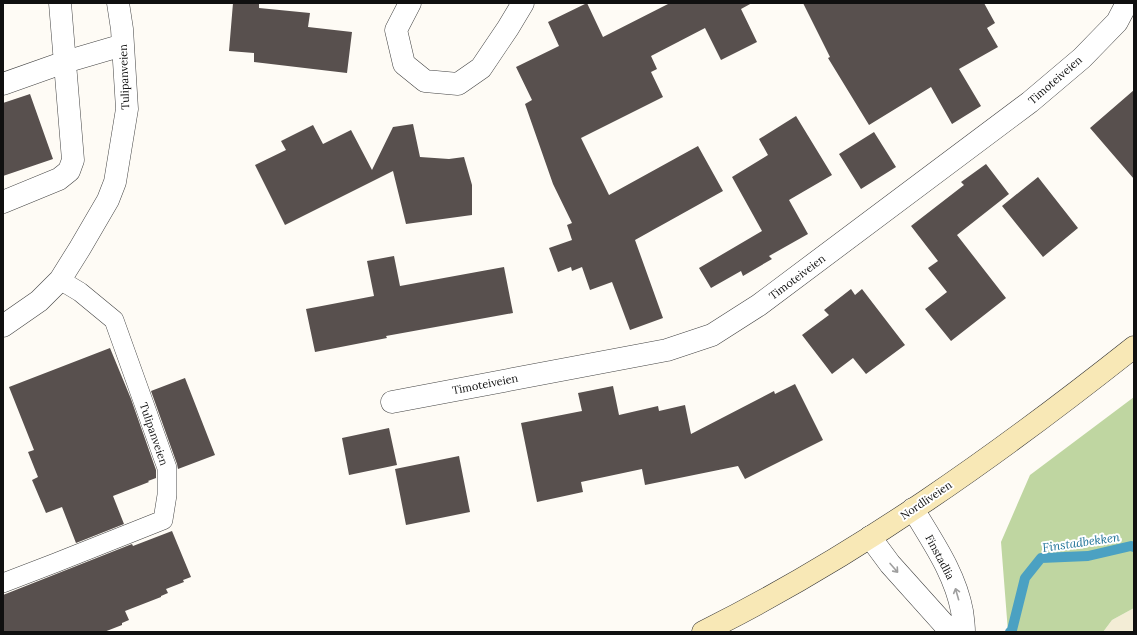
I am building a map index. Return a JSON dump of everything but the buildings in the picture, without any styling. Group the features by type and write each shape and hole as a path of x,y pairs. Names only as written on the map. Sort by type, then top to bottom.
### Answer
{"main road":[{"name":"Nordliveien","path":"704,632 768,598 870,537 913,509 1034,425 1134,347"}],"street":[{"path":"3,202 59,179 69,171 73,160 60,3"},
{"name":"Tulipanveien","path":"3,326 39,301 60,280 108,200 115,182 127,109 122,29 118,3"},
{"path":"410,3 396,30 404,64 425,81 458,84 480,68 508,28 523,3"},
{"name":"Timoteiveien","path":"392,402 667,350 712,335 759,305 1030,102 1082,58 1117,22 1127,3"},
{"path":"3,84 64,62 123,45"},
{"name":"Finstadlia","path":"913,509 949,571 956,588 962,610 964,632"},
{"path":"870,537 890,564 950,632"}],"lane":[{"name":"Tulipanveien","path":"3,583 163,520 167,495 167,468 114,320 80,292 60,280"}],"shaded area":[{"path":"1134,608 1134,632 1103,632 1112,620"}],"green space":[{"path":"1134,397 1134,608 1112,620 1103,632 1008,632 1001,542 1030,475"}],"waterway":[{"name":"Finstadbekken","path":"1010,632 1012,630 1025,578 1041,558 1088,556 1131,546 1134,547"}]}
